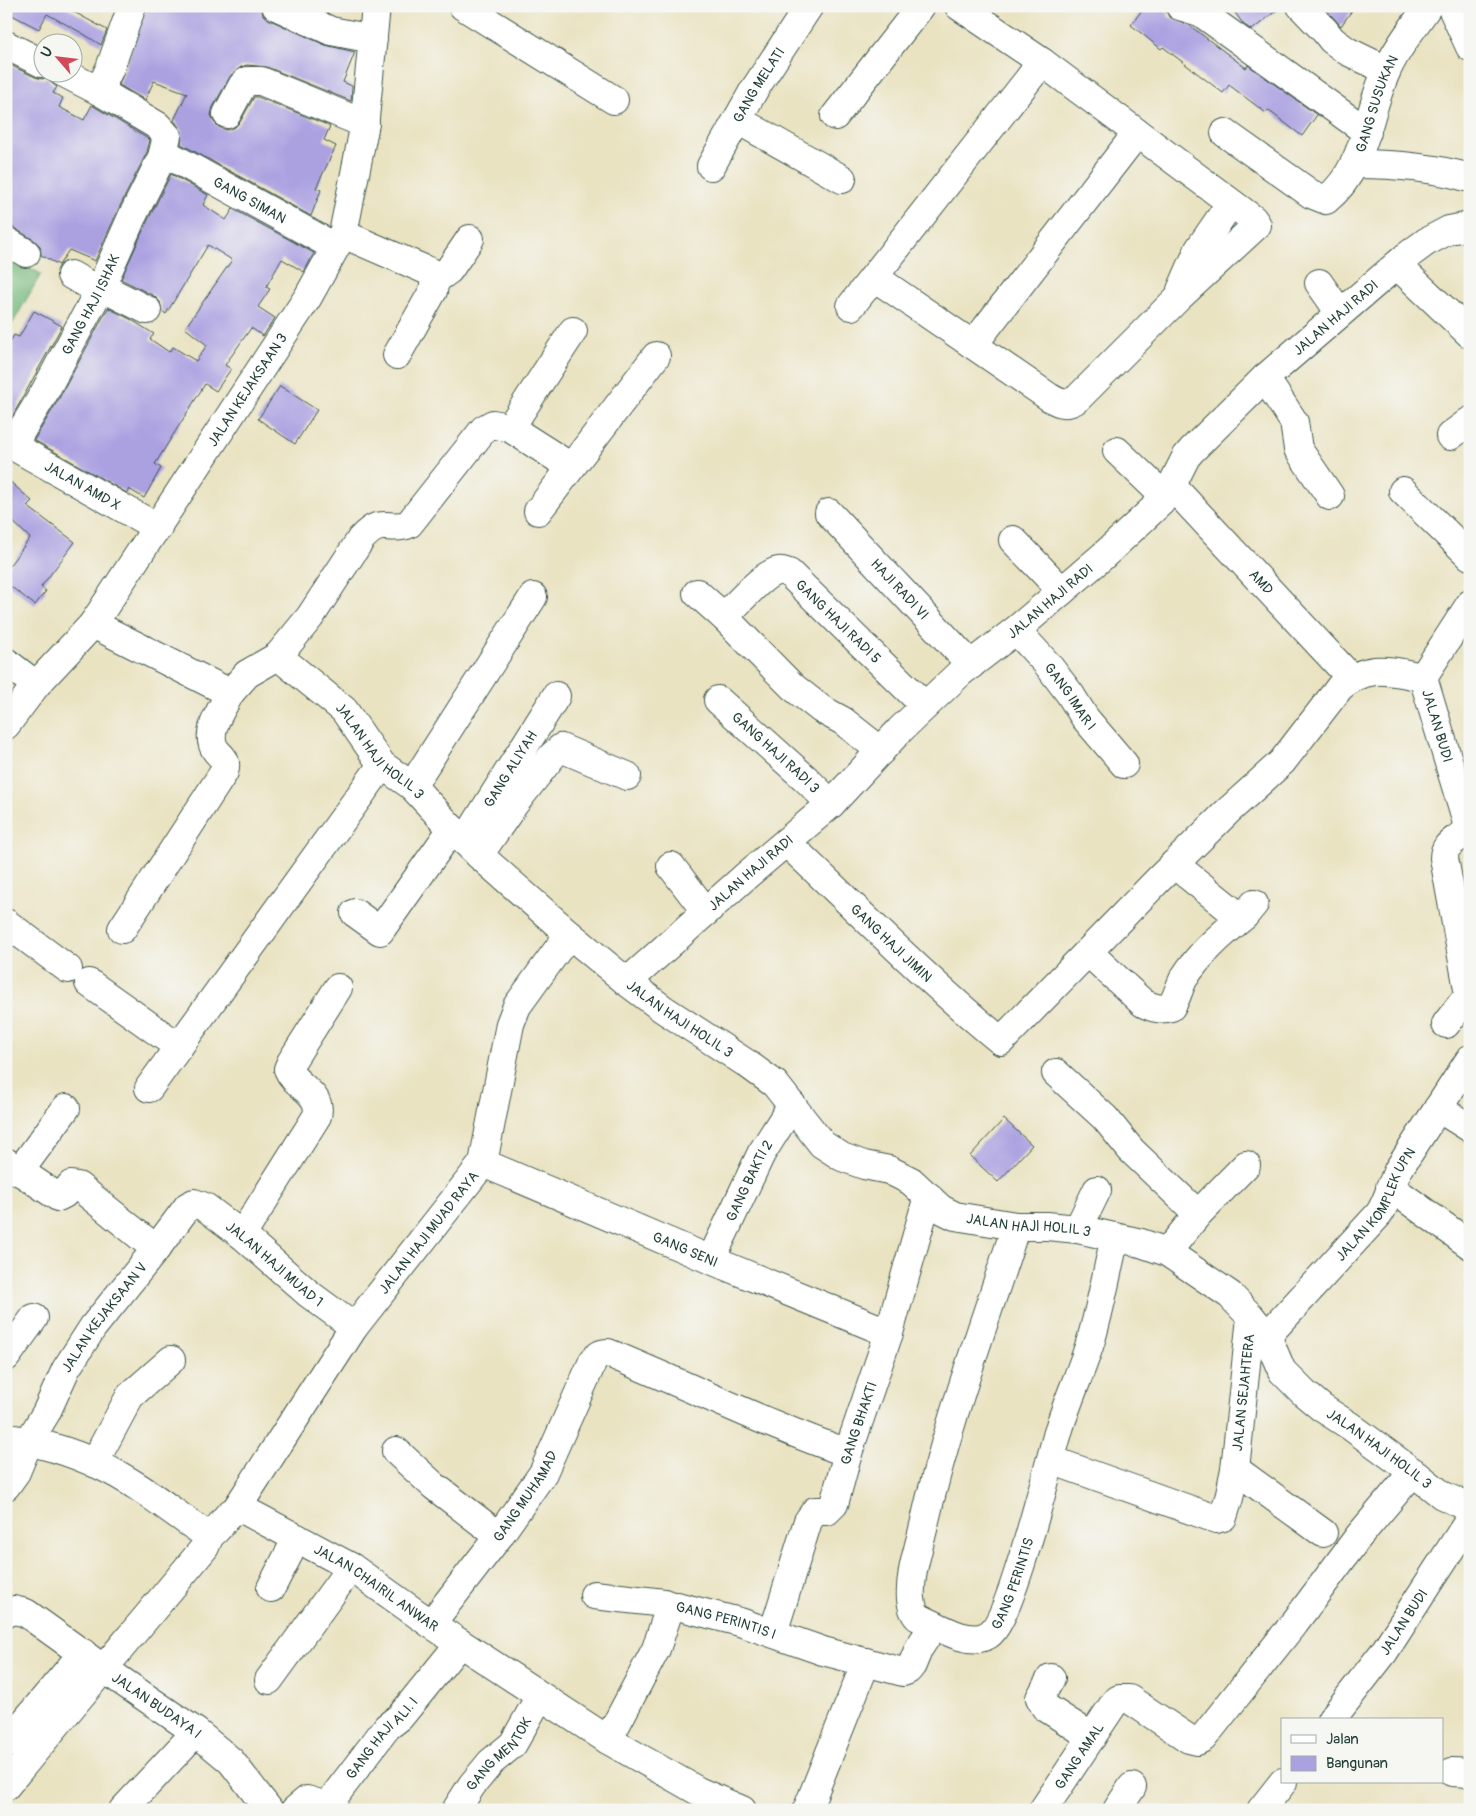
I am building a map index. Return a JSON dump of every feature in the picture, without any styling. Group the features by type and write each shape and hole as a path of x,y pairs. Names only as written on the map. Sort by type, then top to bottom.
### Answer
{"street":[{"path":"81,82 99,91 110,68 132,6"},
{"path":"276,6 331,30 373,39"},
{"name":"JALAN KEJAKSAAN 3","path":"6,725 36,685 93,624 158,528 308,297 339,241 365,124 376,6"},
{"path":"463,6 614,100"},
{"name":"GANG MELATI","path":"711,166 754,90 809,6"},
{"path":"835,116 921,6"},
{"path":"874,276 1049,397 1064,404 1078,398 1178,298 1256,227 1257,224 1255,220 1230,204 1042,62 959,6"},
{"path":"1180,6 1200,12 1367,132"},
{"path":"1302,6 1339,46 1386,70"},
{"name":"GANG SUSUKAN","path":"1225,133 1311,194 1326,200 1336,192 1355,164 1386,70 1405,38 1428,6"},
{"path":"1451,6 1470,47"},
{"path":"6,45 32,58"},
{"path":"851,306 1042,62"},
{"path":"227,114 242,86 247,81 254,80 261,81 365,124"},
{"name":"GANG HAJI ISHAK","path":"9,444 43,395 100,289 132,217 162,158 167,136 158,126 99,91"},
{"path":"738,120 842,179"},
{"path":"973,345 1137,133"},
{"name":"GANG SIMAN","path":"162,158 167,156 174,158 339,241 430,271 433,273 435,280"},
{"path":"1355,164 1394,164 1452,173 1470,178"},
{"name":"JALAN HAJI RADI","path":"627,982 831,804 925,706 971,665 1016,630 1103,556 1168,491 1186,457 1192,450 1265,378 1426,242 1449,230 1470,226"},
{"path":"397,355 433,291 435,280 449,270 470,239"},
{"path":"1397,265 1470,334"},
{"path":"71,275 147,310"},
{"path":"1319,284 1340,314"},
{"path":"510,428 573,331"},
{"path":"538,511 656,356"},
{"path":"1265,378 1294,422 1298,449 1330,496"},
{"path":"122,929 224,772 226,765 224,759 212,744 213,726 230,694 247,674 278,656 310,616 361,539 369,530 380,525 401,527 409,524 484,429 493,424 510,428 572,467"},
{"name":"JALAN AMD X","path":"9,444 158,528"},
{"name":"AMD","path":"1118,451 1168,491 1351,678"},
{"path":"1403,492 1470,556"},
{"name":"HAJI RADI VI","path":"829,513 971,665"},
{"path":"1013,540 1062,591"},
{"name":"GANG HAJI RADI 5","path":"724,617 753,588 773,572 779,570 789,573 925,706"},
{"path":"697,593 724,617 793,688 821,709 842,721 881,751"},
{"path":"412,786 533,597"},
{"path":"1174,864 1236,914 1249,910 1210,945 1183,980 1178,995 1171,1007 1163,1009 1154,1008 1143,1003 1088,952 1174,864 1227,812 1282,762 1340,687 1351,678 1365,672 1383,670 1423,677 1470,604"},
{"path":"93,624 230,694"},
{"name":"GANG IMAR I","path":"1016,630 1048,665 1070,694 1084,718 1124,764"},
{"name":"JALAN HAJI HOLIL 3","path":"278,656 344,710 382,765 412,786 466,842 569,934 663,1009 775,1084 822,1144 842,1157 864,1165 889,1170 911,1181 941,1209 955,1216 1016,1226 1078,1229 1116,1236 1168,1252 1230,1295 1259,1327 1282,1371 1304,1393 1322,1408 1413,1472 1442,1496 1470,1508"},
{"path":"6,662 36,685"},
{"name":"JALAN BUDI","path":"1423,677 1463,780 1467,829 1449,844 1444,853 1444,858 1469,996"},
{"name":"GANG ALIYAH","path":"466,842 556,696"},
{"name":"GANG HAJI RADI 3","path":"718,700 831,804"},
{"path":"355,913 380,931 466,842 515,803 553,755 562,748 627,776"},
{"path":"149,1088 382,765"},
{"name":"GANG HAJI JIMIN","path":"786,842 864,918 956,1003 1001,1041 1088,952"},
{"path":"671,866 706,912"},
{"path":"6,923 179,1047"},
{"name":"JALAN HAJI MUAD RAYA","path":"237,1508 354,1327 483,1163 510,1024 517,1006 569,934"},
{"path":"242,1235 317,1116 319,1109 313,1096 290,1075 288,1069 338,988"},
{"path":"1446,1024 1469,996"},
{"name":"JALAN KOMPLEK UPN","path":"1259,1327 1379,1214 1385,1205 1390,1187 1398,1170 1470,1059"},
{"path":"1056,1073 1105,1118 1131,1150 1198,1214"},
{"name":"GANG BAKTI 2","path":"711,1260 761,1154 792,1105"},
{"path":"66,1108 13,1167 58,1196 64,1194 71,1185 78,1186 156,1249"},
{"path":"1438,1108 1470,1128"},
{"name":"GANG SENI","path":"483,1163 889,1333"},
{"path":"1168,1252 1198,1214 1246,1165"},
{"path":"1390,1187 1470,1245"},
{"path":"1078,1229 1097,1190"},
{"name":"GANG BHAKTI","path":"773,1633 808,1521 815,1511 827,1511 834,1504 848,1454 889,1333 928,1196"},
{"name":"JALAN HAJI MUAD 1","path":"194,1203 205,1207 242,1235 309,1294 354,1327"},
{"name":"JALAN KEJAKSAAN V","path":"6,1486 16,1472 17,1439 46,1413 66,1370 93,1327 188,1206 194,1203"},
{"name":"GANG PERINTIS","path":"1016,1226 948,1437 932,1493 913,1573 911,1598 914,1613 918,1617 950,1633 965,1638 988,1636 1003,1615 1017,1578 1060,1428 1091,1339 1116,1236"},
{"path":"6,1357 34,1318"},
{"name":"JALAN SEJAHTERA","path":"1051,1460 1220,1520 1225,1514 1235,1469 1259,1327"},
{"name":"GANG MUHAMAD","path":"431,1624 499,1536 543,1473 567,1417 597,1356 602,1353 608,1353 796,1435 848,1454"},
{"path":"94,1463 130,1396 171,1360"},
{"path":"17,1439 78,1456 94,1463 124,1479 201,1531 210,1535"},
{"path":"396,1451 434,1486 499,1536"},
{"path":"1235,1469 1323,1533"},
{"name":"GANG AMAL","path":"1043,1810 1115,1702 1119,1699 1129,1699 1189,1739 1197,1741 1203,1738 1295,1622 1359,1536 1413,1472"},
{"path":"6,1786 205,1547 210,1535 217,1531 230,1512 237,1508"},
{"name":"JALAN CHAIRIL ANWAR","path":"237,1508 351,1567 431,1624 608,1740 692,1800 742,1810"},
{"name":"JALAN BUDI","path":"1333,1718 1384,1652 1470,1519"},
{"path":"271,1588 297,1538"},
{"path":"269,1680 351,1567"},
{"path":"594,1594 664,1603 672,1606"},
{"name":"GANG PERINTIS I","path":"608,1740 656,1649 672,1606 740,1622 823,1651 903,1672 908,1670 934,1624"},
{"name":"JALAN BUDAYA I","path":"9,1609 26,1613 196,1732 123,1810"},
{"name":"GANG HAJI ALI. I","path":"296,1810 307,1800 327,1806 387,1728 400,1717 460,1643"},
{"path":"6,1744 83,1653"},
{"path":"807,1810 866,1662"},
{"path":"1051,1678 1040,1698 1041,1702 1045,1707 1092,1737"},
{"name":"GANG MENTOK","path":"456,1810 472,1785 491,1762 513,1744 540,1696"},
{"path":"196,1732 231,1761 269,1810"},
{"path":"1261,1810 1281,1783"},
{"path":"1117,1810 1132,1787"}],"green space":[{"path":"15,259 41,274 6,335 6,275"}],"building":[{"path":"6,6 63,6 107,30 101,45 82,32 47,14 39,29 6,12"},
{"path":"147,6 261,6 263,15 270,20 325,45 355,52 343,82 352,86 351,101 267,67 247,65 231,75 213,107 211,115 214,122 219,127 227,130 235,127 240,122 254,97 330,126 324,140 336,146 316,188 321,190 311,216 181,144 182,132 174,120 187,93 154,81 145,100 119,85"},
{"path":"1145,6 1164,6 1169,17 1189,25 1246,68 1248,65 1317,115 1302,136 1268,110 1266,113 1229,85 1223,93 1131,25"},
{"path":"1230,6 1282,6 1252,30 1244,25"},
{"path":"1323,6 1355,6 1341,26"},
{"path":"6,63 32,76 32,82 50,82 57,87 53,93 63,98 59,107 84,120 92,105 150,140 147,152 95,261 69,250 59,265 41,255 40,246 34,240 6,225"},
{"path":"171,174 208,195 203,205 226,220 233,209 314,253 304,272 282,259 266,287 270,289 258,307 275,318 263,336 251,328 225,365 231,369 216,391 205,384 155,464 161,468 144,498 129,489 127,493 34,440 108,308 154,334 150,339 169,352 173,347 196,361 207,345 185,328 232,260 208,245 166,314 162,311 160,302 154,296 121,279"},
{"path":"34,311 62,326 12,417 6,414 6,349 14,335 19,337"},
{"path":"280,386 317,410 295,444 258,419"},
{"path":"6,478 32,501 27,506 75,542 41,587 46,591 35,605 6,583 6,570 30,538 6,515"},
{"path":"1004,1119 1032,1145 998,1182 970,1156"}]}
